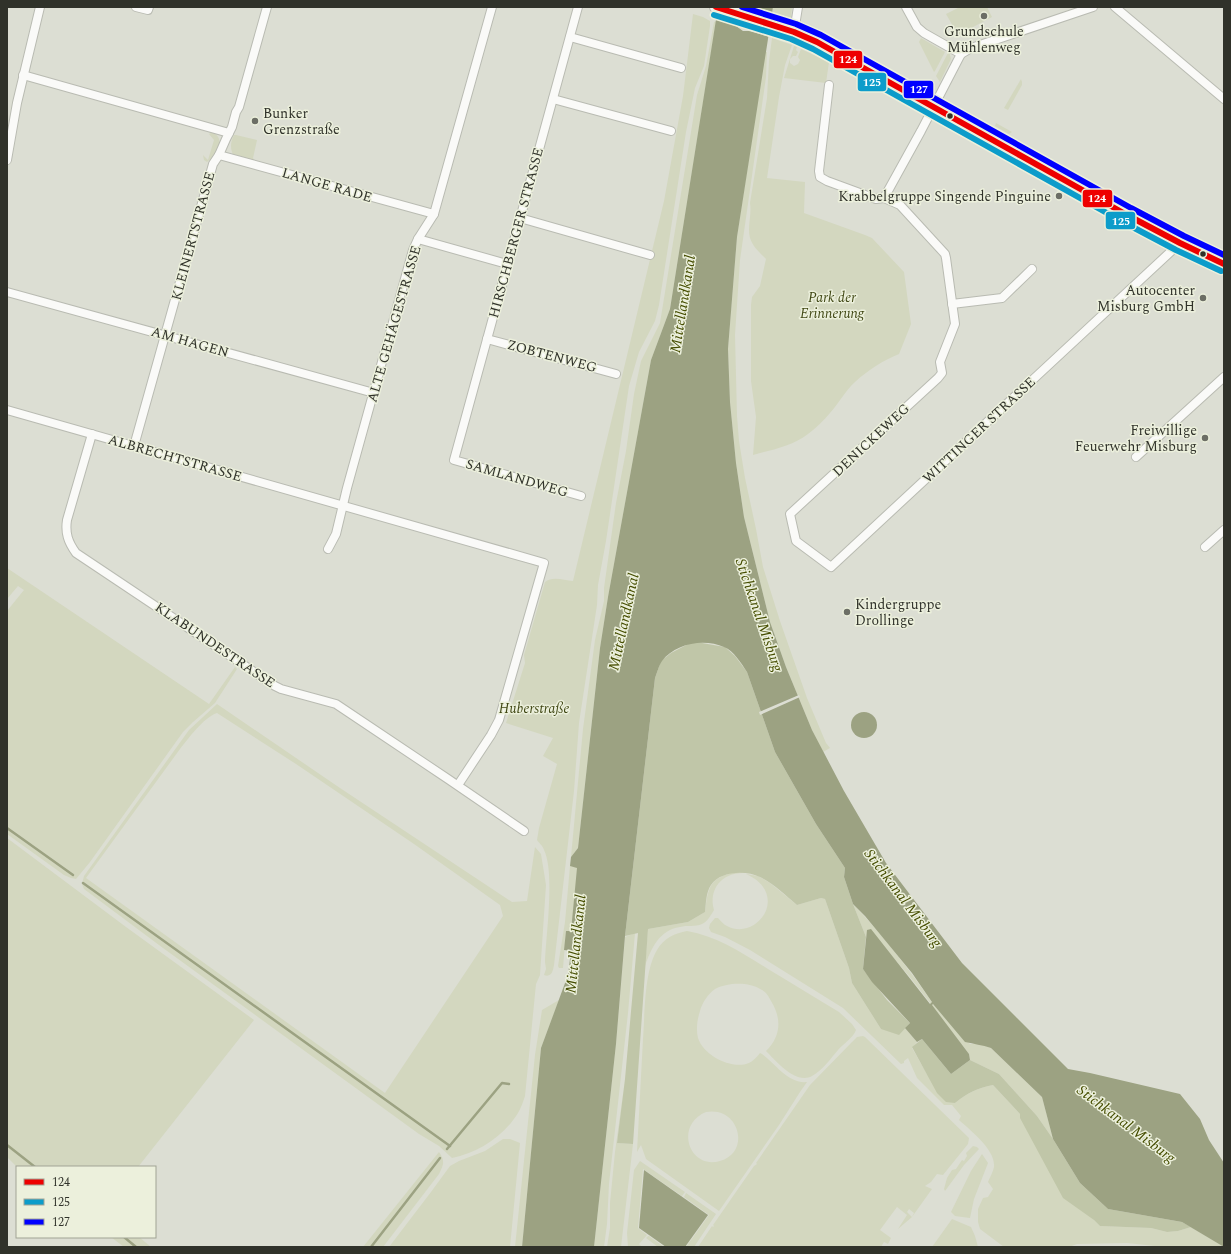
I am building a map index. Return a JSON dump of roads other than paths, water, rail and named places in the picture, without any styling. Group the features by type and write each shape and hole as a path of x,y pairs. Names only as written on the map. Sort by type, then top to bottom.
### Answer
{"main road":[{"path":"716,7 788,30 817,42 1127,215 1224,264"}],"street":[{"path":"7,160 23,75 40,7"},
{"path":"136,7 148,10 149,7"},
{"name":"KLEINERTSTRASSE","path":"134,446 213,164 219,155 232,127 239,107 267,7"},
{"name":"ALTE GEHÄGESTRASSE","path":"343,506 413,250 418,239 434,214 492,7"},
{"name":"HIRSCHBERGER STRASSE","path":"454,460 578,7"},
{"path":"788,30 798,7"},
{"path":"906,7 917,27 924,33 961,54"},
{"path":"884,198 961,54 971,48 1092,7"},
{"path":"1115,7 1224,99"},
{"path":"570,37 681,68"},
{"path":"23,75 229,133"},
{"path":"828,84 819,171 820,177 876,199 884,198 900,205 943,250 946,258 952,304 1002,298 1032,269"},
{"path":"553,99 671,131"},
{"name":"LANGE RADE","path":"219,155 434,214"},
{"path":"520,218 650,254"},
{"path":"418,239 508,264"},
{"name":"WITTINGER STRASSE","path":"790,514 796,541 831,568 1180,243"},
{"name":"AM HAGEN","path":"7,292 374,394"},
{"name":"DENICKEWEG","path":"790,514 942,374 940,362 955,324 952,304"},
{"name":"ZOBTENWEG","path":"487,339 616,374"},
{"path":"1136,457 1224,377"},
{"name":"ALBRECHTSTRASSE","path":"7,410 544,563 499,720 489,739 458,786"},
{"name":"KLABUNDESTRASSE","path":"92,434 66,530 71,546 76,553 275,686 336,704 524,831"},
{"name":"SAMLANDWEG","path":"454,460 580,496"},
{"path":"328,549 336,534 343,506"},
{"path":"1206,547 1224,530"}],"water":[{"path":"718,7 773,7 737,237 728,349 730,402 736,463 744,517 770,622 786,667 812,730 844,791 886,863 962,963 1068,1069 1180,1094 1200,1119 1209,1140 1224,1163 1224,1247 1182,1222 1108,1209 1080,1183 1053,1139 1042,1097 991,1048 965,1042 933,1004 932,1005 969,1054 970,1060 951,1074 922,1039 917,1042 905,1028 910,1023 872,982 863,969 867,930 871,929 930,1004 932,1002 912,973 865,916 853,904 844,877 845,868 816,824 775,752 747,672 737,658 728,649 716,644 699,643 682,646 674,650 661,663 655,678 625,936 616,1044 594,1247 522,1247 541,1048 568,975 571,951 564,950 566,931 571,931 577,868 570,866 571,857 578,848 600,648 608,597 651,360 670,309"},
{"path":"864,712 873,716 877,725 873,734 864,738 855,734 851,725 855,716"},
{"path":"644,1170 708,1215 685,1247 666,1247 639,1228"}],"waterway":[{"path":"7,828 73,875"},
{"path":"83,883 450,1146"},
{"path":"447,1149 502,1083 509,1084"},
{"path":"7,1145 34,1166"},
{"path":"371,1247 440,1158"},
{"path":"125,1238 136,1247"}],"place":[{"name":"Grundschule Mühlenweg","path":"984,16"},
{"name":"Bunker Grenzstraße","path":"255,121"},
{"name":"Krabbelgruppe Singende Pinguine","path":"1059,196"},
{"name":"Autocenter Misburg GmbH","path":"1203,298"},
{"name":"Freiwillige Feuerwehr Misburg","path":"1205,438"},
{"name":"Kindergruppe Drollinge","path":"847,612"}],"park label":[{"name":"Park der Erinnerung","path":"832,306"},
{"name":"Huberstraße","path":"534,708"}],"water label":[{"name":"Mittellandkanal","path":"683,304"},
{"name":"Stichkanal Misburg","path":"759,615"},
{"name":"Mittellandkanal","path":"624,622"},
{"name":"Stichkanal Misburg","path":"903,898"},
{"name":"Mittellandkanal","path":"576,944"},
{"name":"Stichkanal Misburg","path":"1126,1124"}]}
